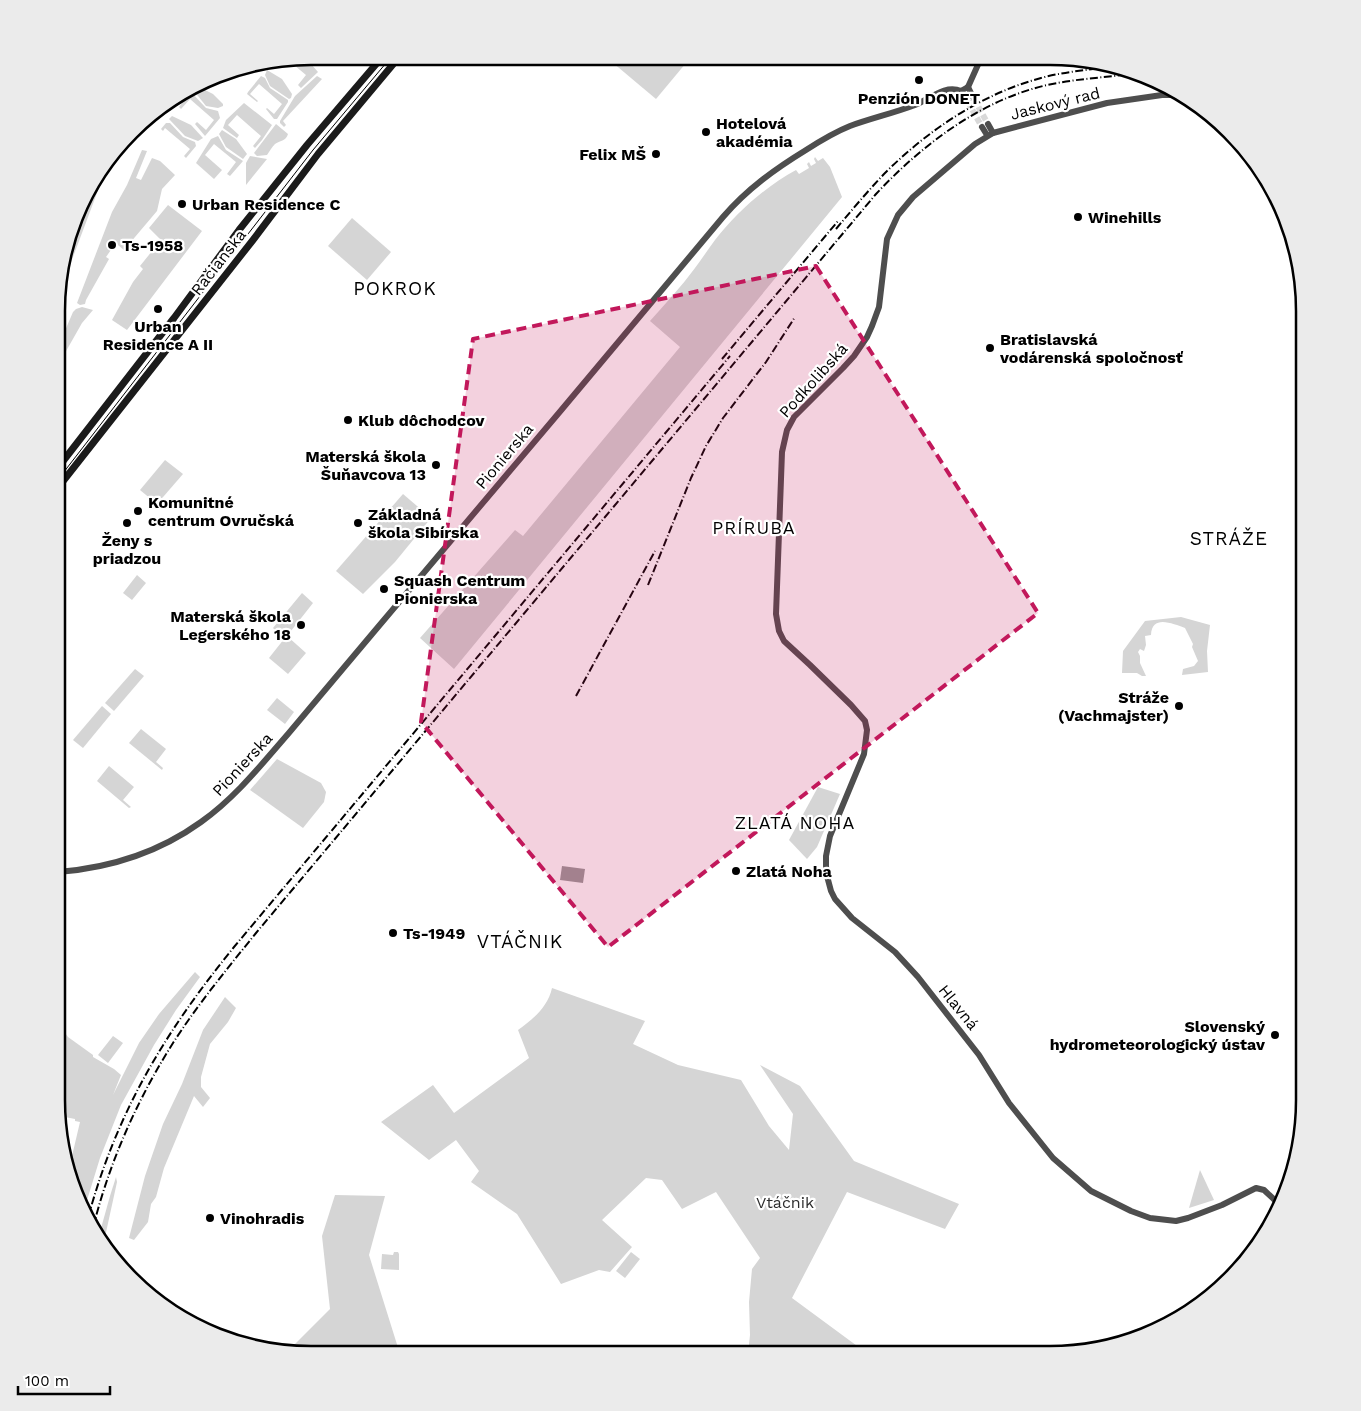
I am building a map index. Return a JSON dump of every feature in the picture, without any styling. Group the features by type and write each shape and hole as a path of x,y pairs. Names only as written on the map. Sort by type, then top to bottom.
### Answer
{"main road":[{"name":"Račianska","path":"65,459 174,318 239,230 307,145 375,65"},
{"name":"Račianska","path":"65,479 318,154 392,65"}],"street":[{"path":"968,87 971,101 961,91 968,87 978,65"},
{"name":"Pionierska","path":"65,871 110,865 146,853 182,835 235,794 261,766 733,206 776,168 849,127 920,103 948,89 953,88 961,91"},
{"name":"Jaskový rad","path":"990,134 1096,105 1168,95"},
{"path":"985,126 990,134"},
{"name":"Podkolibská","path":"865,721 825,679 788,646 779,631 776,606 783,443 787,430 794,418 843,368 867,337 879,307 887,239 898,215 913,196 975,144 990,134"},
{"name":"Hlavná","path":"865,721 867,735 864,754 832,830 826,856 827,876 831,891 852,918 902,959 980,1054 1015,1112 1053,1158 1091,1191 1107,1200 1141,1215 1176,1222 1206,1212 1254,1189 1264,1190 1275,1200"}],"highlighted area":[{"path":"816,266 1038,613 608,947 421,722 473,339"}],"green space":[{"path":"312,65 318,72 301,88 298,85 306,75 295,66"},
{"path":"616,65 684,65 656,99"},
{"path":"267,70 282,79 292,94 291,98 289,99 270,86 265,75"},
{"path":"261,76 265,78 270,88 288,100 277,119 274,119 266,109 274,114 282,104 259,84 250,94 257,102 247,94"},
{"path":"317,76 322,79 283,121 286,125 284,127 280,121 295,96"},
{"path":"204,89 213,94 223,104 223,106 218,108 206,106 196,93"},
{"path":"194,95 206,108 218,111 220,118 205,136 195,124 197,122 206,130 214,120 190,99 181,109 179,107 185,100"},
{"path":"244,103 272,125 255,148 253,146 261,136 237,115 228,125 239,135 237,138 223,128 226,120"},
{"path":"172,116 191,125 203,138 198,141 185,136 169,119"},
{"path":"166,123 170,123 183,137 195,142 196,146 186,158 184,156 190,149 165,128 163,131 161,129"},
{"path":"276,124 288,134 287,136 275,144 267,155 257,156 254,153"},
{"path":"222,130 236,139 247,154 243,159 226,147 219,134"},
{"path":"218,136 226,150 243,161 230,176 227,174 236,162 214,144 205,155 222,170 214,179 196,163 211,139"},
{"path":"142,150 147,151 136,178 141,180 152,158 160,161 175,175 162,189 157,211 124,250 113,241 110,244 113,247 106,257 109,259 85,304 80,305 77,303 112,212 127,185"},
{"path":"250,156 267,159 246,185 246,163"},
{"path":"815,157 818,161 823,158 830,167 842,197 454,669 420,638 515,530 523,536 680,347 650,321 698,265 715,240 752,201 773,184 796,170 799,174 809,168 807,164 809,162 811,166 816,163"},
{"path":"101,184 69,267 78,232 90,202"},
{"path":"168,205 202,231 127,330 112,320 133,282 143,269 140,266 161,240 149,228"},
{"path":"352,218 391,252 367,280 328,246"},
{"path":"82,307 93,310 82,323 65,353 65,331 76,309"},
{"path":"165,460 183,474 157,504 140,490"},
{"path":"403,494 431,518 395,562 363,594 336,571"},
{"path":"137,575 146,583 132,600 123,593"},
{"path":"302,593 313,603 287,636 306,653 288,674 269,658 284,639 273,628"},
{"path":"1181,617 1210,625 1207,651 1208,672 1182,675 1183,669 1194,666 1198,661 1192,647 1193,644 1185,628 1164,622 1155,624 1151,635 1145,636 1146,645 1144,651 1140,649 1138,652 1140,663 1146,676 1137,673 1122,673 1123,651 1145,621"},
{"path":"135,669 144,676 114,711 105,703"},
{"path":"277,698 294,712 285,724 267,710"},
{"path":"102,706 111,714 83,748 73,740"},
{"path":"141,729 166,749 156,762 163,768 162,770 129,743"},
{"path":"277,759 321,783 326,792 324,802 303,828 250,790"},
{"path":"109,766 134,787 123,800 131,807 129,808 97,781"},
{"path":"818,787 840,794 817,847 807,859 789,840"},
{"path":"195,972 200,977 154,1045 121,1105 100,1158 87,1201 72,1157 80,1122 66,1117 65,1033 93,1055 93,1057 121,1075 113,1095 139,1043 159,1014"},
{"name":"Vtáčnik","path":"552,988 645,1021 633,1044 678,1065 741,1080 769,1126 789,1150 793,1114 760,1065 800,1086 854,1161 959,1204 945,1229 847,1192 792,1298 857,1346 749,1346 749,1302 752,1269 760,1258 716,1192 682,1209 662,1180 646,1178 602,1220 632,1247 610,1272 599,1270 561,1284 517,1214 471,1182 479,1171 456,1140 429,1160 381,1122 433,1085 454,1113 529,1058 518,1030 534,1017 550,995"},
{"path":"225,997 236,1008 228,1022 210,1044 201,1077 201,1087 210,1098 203,1107 194,1096 164,1168 156,1197 151,1204 148,1222 134,1240 129,1238 145,1176 163,1124 182,1084 203,1030"},
{"path":"113,1036 123,1043 108,1063 98,1055"},
{"path":"1200,1170 1214,1200 1189,1208"},
{"path":"116,1177 117,1182 105,1236 101,1228"},
{"path":"335,1195 385,1196 369,1255 397,1346 294,1345 330,1309 322,1236"},
{"path":"394,1252 399,1254 399,1270 381,1269 382,1254 393,1255"},
{"path":"631,1252 640,1259 625,1278 616,1271"}],"shaded area":[{"path":"562,866 585,869 583,883 560,880"}],"tunnel":[{"path":"974,99 988,124"},
{"path":"968,102 982,127"}],"tram line":[{"path":"65,471 313,150 384,65"}],"railway":[{"path":"836,229 884,174 918,143 956,116 976,104 1019,85 1058,74 1092,69"},
{"path":"96,1219 107,1180 136,1109 173,1043 224,973 876,194 893,176 931,143 973,115 996,103 1019,93 1043,86 1120,75"},
{"path":"722,359 838,221"},
{"path":"648,585 691,478 706,446 723,418 766,362 795,317"},
{"path":"90,1210 113,1142 146,1074 186,1010 209,979 730,356"},
{"path":"576,696 655,551"}],"place":[{"name":"Penzión DONET","path":"919,80"},
{"name":"Hotelová akadémia","path":"706,132"},
{"name":"Felix MŠ","path":"656,154"},
{"name":"Urban Residence C","path":"182,204"},
{"name":"Winehills","path":"1078,217"},
{"name":"Ts-1958","path":"112,245"},
{"name":"Urban Residence A II","path":"158,309"},
{"name":"Bratislavská vodárenská spoločnosť","path":"990,348"},
{"name":"Klub dôchodcov","path":"348,420"},
{"name":"Materská škola Šuňavcova 13","path":"436,465"},
{"name":"Komunitné centrum Ovručská","path":"138,511"},
{"name":"Ženy s priadzou","path":"127,523"},
{"name":"Základná škola Sibírska","path":"358,523"},
{"name":"Squash Centrum Pionierska","path":"384,589"},
{"name":"Materská škola Legerského 18","path":"301,625"},
{"name":"Stráže (Vachmajster)","path":"1179,706"},
{"name":"Zlatá Noha","path":"736,871"},
{"name":"Ts-1949","path":"393,933"},
{"name":"Slovenský hydrometeorologický ústav","path":"1275,1035"},
{"name":"Vinohradis","path":"210,1218"}],"district":[{"name":"POKROK","path":"395,288"},
{"name":"PRÍRUBA","path":"754,528"},
{"name":"STRÁŽE","path":"1229,538"},
{"name":"ZLATÁ NOHA","path":"795,823"},
{"name":"VTÁČNIK","path":"520,941"}]}
